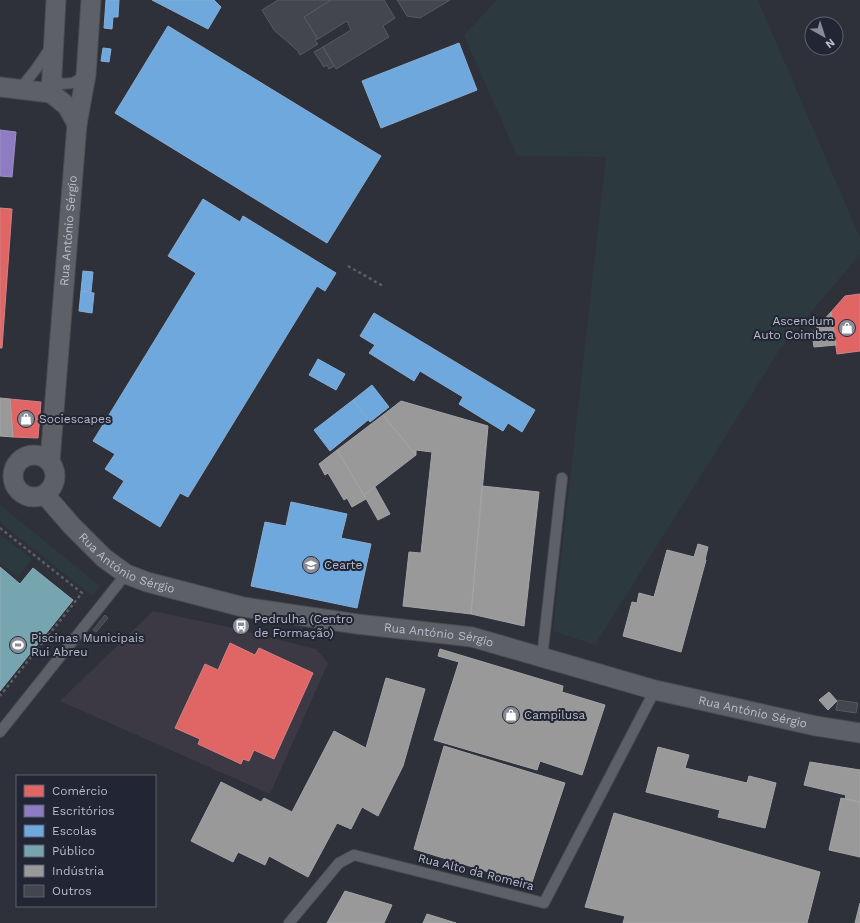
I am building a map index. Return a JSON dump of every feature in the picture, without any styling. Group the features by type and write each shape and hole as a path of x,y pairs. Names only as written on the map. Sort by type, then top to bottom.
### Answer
{"street":[{"path":"56,0 52,84 77,124"},
{"name":"Rua António Sérgio","path":"50,461 58,377 77,124 86,75 91,0"},
{"path":"0,87 20,89 52,84"},
{"path":"29,455 40,455 50,461 55,470 56,479 52,488 45,495 36,498 26,496 18,490 6,470 29,455"},
{"name":"Rua António Sérgio","path":"45,495 72,526 104,558 126,574 147,582 243,607 357,624 472,638 655,690 816,726 860,733"}],"lane":[{"path":"20,89 53,44"},
{"path":"52,84 73,83 86,75"},
{"path":"542,658 562,478"},
{"path":"0,732 126,574"},
{"name":"Rua Alto da Romeira","path":"289,923 339,862 354,855 544,902 655,690"}],"path":[{"path":"348,266 383,286"},
{"path":"0,528 83,594 0,696"}],"shaded area":[{"path":"497,0 758,0 860,238 860,254 780,349 595,645 553,631 606,157 517,156 464,35"},
{"path":"0,505 100,586 92,596 0,522"},
{"path":"0,535 32,559 18,577 0,563"},
{"path":"153,611 228,627 316,649 328,663 270,794 60,701"}],"building: Comércio":[{"path":"0,208 12,209 2,348 0,348"},
{"name":"Ascendum Auto Coimbra","path":"860,294 860,351 837,354 831,312 845,296"},
{"name":"Sociescapes","path":"10,399 41,402 38,438 13,437"},
{"path":"230,643 255,655 259,648 313,673 274,759 254,750 249,761 243,759 241,764 198,744 200,739 175,728 205,664 218,670"}],"building: Escritórios":[{"path":"0,130 16,132 12,177 0,176"}],"building: Escolas":[{"path":"106,0 119,0 118,17 113,17 112,29 104,28"},
{"path":"152,0 214,0 221,7 208,29"},
{"path":"168,26 381,156 327,243 115,113"},
{"path":"459,43 477,90 381,128 362,81"},
{"path":"103,48 111,49 109,62 101,61"},
{"path":"203,199 240,222 243,216 336,273 325,291 317,286 188,497 180,493 160,527 113,498 124,481 105,469 115,454 93,441 196,273 168,256"},
{"path":"83,271 93,272 91,292 81,291"},
{"path":"81,291 94,293 92,313 79,311"},
{"path":"374,313 535,410 522,432 508,423 503,431 459,404 463,397 420,371 414,381 369,353 375,345 360,336"},
{"path":"318,359 345,374 336,390 309,375"},
{"path":"372,385 389,407 370,422 353,400"},
{"path":"353,400 368,420 330,451 314,430"},
{"name":"Cearte","path":"291,502 347,514 341,538 371,544 357,608 251,586 265,522 286,526"}],"building: Público":[{"name":"Piscinas Municipais Rui Abreu","path":"0,567 20,584 33,568 73,600 0,691"}],"building: Indústria":[{"path":"831,312 836,345 814,347 812,333"},
{"path":"0,398 10,399 13,437 0,436"},
{"path":"401,401 488,426 471,614 403,606 409,552 421,553 432,452 416,450 416,455 383,415"},
{"path":"383,415 416,455 364,495 337,450"},
{"path":"337,450 366,499 352,507 347,498 344,500 328,473 325,475 319,464"},
{"path":"482,486 539,492 524,626 471,614"},
{"path":"375,487 390,514 378,520 364,495"},
{"path":"698,544 708,547 706,560 681,652 623,636 632,602 637,603 639,593 654,597 667,550 694,557"},
{"path":"440,649 563,686 562,692 605,705 582,775 540,761 537,770 434,740 459,662 438,656"},
{"path":"386,678 425,689 403,766 378,816 362,807 351,829 337,823 308,877 269,856 265,865 238,852 233,862 191,841 221,782 261,802 264,798 292,812 334,731 366,748"},
{"path":"829,692 837,701 828,710 819,700"},
{"path":"444,746 565,783 531,885 414,849"},
{"path":"658,747 689,755 685,768 747,783 749,776 776,783 765,828 718,817 720,810 646,792"},
{"path":"810,762 860,770 860,802 845,799 846,795 804,785"},
{"path":"841,798 860,802 860,857 829,850"},
{"path":"614,813 820,872 807,923 623,923 625,916 585,907"},
{"path":"345,891 392,905 384,923 327,923"},
{"path":"860,903 860,923 855,923"},
{"path":"427,914 456,923 423,923"}],"building: Outros":[{"path":"278,0 331,0 304,17 318,39 315,40 318,44 300,55 298,51 274,30 262,10"},
{"path":"331,0 384,0 395,18 383,26 389,37 336,69 323,47 351,30 347,21 318,39 304,17"},
{"path":"397,0 450,0 420,18 407,16"},
{"path":"323,47 334,66 329,69 327,65 324,67 314,52"},
{"path":"105,615 108,618 96,632 93,630"},
{"path":"838,700 858,703 856,713 836,710"}],"place":[{"name":"Ascendum Auto Coimbra","path":"847,328"},
{"name":"Sociescapes","path":"26,419"},
{"name":"Cearte","path":"311,565"},
{"name":"Pedrulha (Centro de Formação)","path":"241,626"},
{"name":"Piscinas Municipais Rui Abreu","path":"18,645"},
{"name":"Campilusa","path":"511,715"}]}
